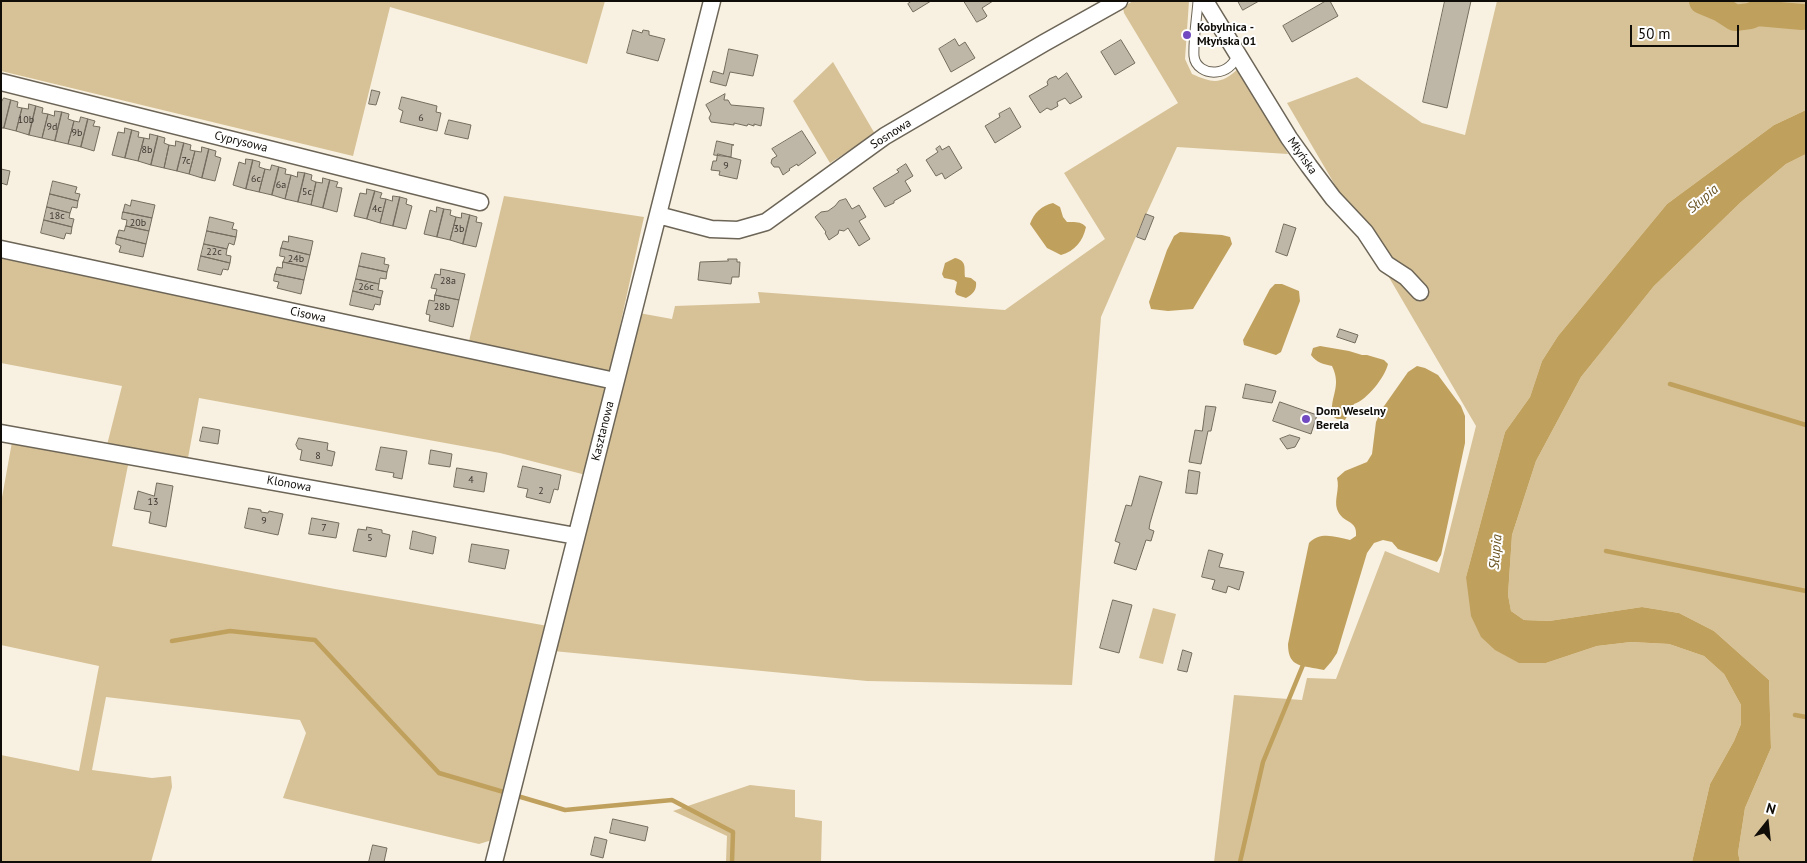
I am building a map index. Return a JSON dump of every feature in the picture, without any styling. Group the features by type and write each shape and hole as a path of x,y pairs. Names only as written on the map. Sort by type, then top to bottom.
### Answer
{"street":[{"name":"Kasztanowa","path":"494,862 712,1"},
{"name":"Sosnowa","path":"658,215 711,229 738,230 766,222 885,136 1119,1"},
{"name":"Młyńska","path":"1205,1 1289,138 1333,198 1365,232 1386,264 1406,277 1420,292"},
{"name":"Cyprysowa","path":"1,82 480,202"},
{"name":"Cisowa","path":"1,249 615,380"},
{"name":"Klonowa","path":"1,433 576,536"}],"lane":[{"path":"1198,1 1194,56 1198,66 1210,73 1224,71 1234,64 1238,54"}],"shaded area":[{"path":"1,1 605,1 587,64 390,7 353,156 1,71"},
{"path":"1133,1 1189,1 1185,59 1192,74 1206,80 1217,81 1228,77 1239,68 1288,154 1177,147 1101,317 1072,685 867,681 553,651 639,313 672,319 675,306 760,303 758,292 1005,310 1105,239 1064,173 1178,103 1124,13 1123,7"},
{"path":"1497,1 1806,1 1806,110 1774,125 1667,204 1558,336 1542,361 1530,397 1505,432 1466,577 1546,663 1597,646 1631,642 1669,644 1704,656 1724,674 1741,705 1741,724 1734,741 1710,784 1692,862 1214,862 1234,695 1302,700 1307,678 1336,679 1385,551 1439,573 1476,426 1287,103 1357,77 1422,123 1465,135"},
{"path":"833,62 875,134 830,163 793,101"},
{"path":"1806,154 1806,862 1740,862 1738,853 1745,808 1771,748 1769,680 1714,631 1679,613 1642,607 1549,621 1524,620 1511,611 1508,595 1512,535 1536,461 1581,377 1654,286 1741,202 1786,164"},
{"path":"504,196 644,217 610,371 469,341"},
{"path":"1,254 606,385 586,475 500,453 199,398 188,458 107,445 122,386 1,363"},
{"path":"12,442 128,465 112,546 335,589 548,626 492,840 479,844 283,798 306,733 300,720 106,697 92,770 152,778 171,776 172,787 151,862 1,862 1,755 79,771 99,666 1,645 1,503"},
{"path":"1153,608 1176,614 1163,664 1139,658"},
{"path":"750,785 795,790 795,817 822,821 821,862 726,862 727,836 673,811"}],"water":[{"name":"Słupia","path":"1806,110 1806,154 1786,164 1741,202 1654,286 1581,377 1536,461 1512,535 1508,595 1511,611 1524,620 1549,621 1642,607 1679,613 1714,631 1769,680 1771,748 1745,808 1738,853 1740,862 1692,862 1710,784 1734,741 1741,724 1741,705 1724,674 1704,656 1669,644 1631,642 1597,646 1546,663 1519,663 1495,650 1481,637 1471,616 1466,577 1505,432 1530,397 1542,361 1558,336 1667,204 1774,125"},
{"path":"1053,203 1060,207 1063,217 1067,222 1080,223 1086,227 1078,245 1061,255 1047,248 1030,224 1038,211"},
{"path":"1180,232 1222,235 1230,237 1232,244 1193,309 1168,311 1151,309 1149,302 1167,250 1174,236"},
{"path":"955,258 963,263 965,277 971,278 976,282 974,292 966,298 957,295 955,292 957,282 944,278 942,274 945,263"},
{"path":"1275,284 1282,284 1299,291 1300,301 1281,352 1276,355 1244,345 1243,340 1270,289"},
{"path":"1320,346 1367,355 1384,360 1388,364 1375,387 1364,398 1354,404 1345,420 1332,416 1336,380 1332,366 1323,364 1311,355 1313,348"},
{"path":"1417,366 1438,375 1461,406 1465,416 1465,443 1441,555 1437,562 1398,549 1392,542 1383,540 1374,543 1367,553 1337,653 1324,670 1303,666 1294,662 1291,658 1288,644 1309,543 1323,536 1334,536 1350,540 1356,536 1355,527 1339,514 1337,509 1337,478 1345,471 1367,462 1372,454 1376,422 1382,409 1408,372"}],"building":[{"path":"912,1 931,1 913,12 908,4"},
{"path":"964,1 993,1 982,8 987,16 977,22"},
{"path":"1238,1 1259,1 1243,10"},
{"path":"1326,1 1330,1 1338,16 1292,42 1283,26"},
{"path":"1445,1 1471,1 1447,108 1423,102"},
{"path":"633,30 642,33 643,30 649,31 649,35 665,39 658,61 627,53"},
{"path":"955,39 959,46 965,42 975,58 951,72 939,49"},
{"path":"1121,40 1135,63 1115,75 1101,52"},
{"path":"729,49 758,55 753,76 730,72 726,86 710,82 713,71 723,74"},
{"path":"1067,73 1082,97 1070,104 1065,98 1057,102 1058,106 1051,110 1047,108 1040,113 1029,96 1048,85 1049,79 1056,76 1058,79"},
{"path":"372,90 380,92 376,105 369,104"},
{"path":"725,94 724,100 728,100 731,105 764,108 761,126 711,122 709,118 711,114 706,105"},
{"path":"402,97 437,106 436,112 441,113 437,131 400,122 403,111 399,109"},
{"path":"4,98 11,100 4,128 1,128 1,103"},
{"path":"11,100 18,102 17,107 22,108 16,131 4,128"},
{"path":"29,104 36,106 29,135 16,131 22,108 28,109"},
{"path":"36,106 43,108 42,113 48,114 42,138 29,135"},
{"path":"1010,108 1021,127 995,143 985,126 1000,117 999,114"},
{"path":"55,111 62,112 55,141 42,138 48,114 54,116"},
{"path":"62,112 69,114 68,119 74,121 68,144 55,141"},
{"path":"81,117 88,119 81,147 68,144 74,121 79,122"},
{"path":"88,119 95,121 93,126 100,127 94,151 81,147"},
{"path":"449,120 471,125 468,139 445,134"},
{"path":"125,128 132,130 125,158 112,155 118,132 124,133"},
{"path":"132,130 139,132 138,137 144,138 138,161 125,158"},
{"path":"802,131 816,153 798,166 797,164 789,169 783,175 779,167 774,167 771,163 772,159 777,156 772,149"},
{"path":"150,134 158,136 151,165 138,161 144,138 149,139"},
{"path":"158,136 165,138 164,143 169,145 164,168 151,165"},
{"path":"176,141 184,143 177,171 164,168 169,145 175,146"},
{"path":"717,141 734,145 732,145 731,157 714,155"},
{"path":"184,143 191,145 190,150 195,151 189,174 177,171"},
{"path":"940,146 942,150 949,146 962,168 945,179 942,173 936,176 926,160 938,152 936,149"},
{"path":"202,147 209,149 202,178 189,174 195,151 201,152"},
{"path":"209,149 216,151 215,156 221,158 215,181 202,178"},
{"path":"718,154 741,160 737,179 719,175 720,171 711,170 713,161 716,161"},
{"path":"246,159 253,160 246,189 233,185 239,162 245,164"},
{"path":"253,160 260,162 259,167 265,169 259,192 246,189"},
{"path":"906,164 913,176 905,181 911,191 885,207 873,188 899,172 897,170"},
{"path":"272,165 279,167 272,195 259,192 265,169 270,170"},
{"path":"279,167 286,169 285,174 291,175 285,199 272,195"},
{"path":"1,169 10,171 7,185 1,183"},
{"path":"298,172 305,173 298,202 285,199 291,175 297,177"},
{"path":"305,173 312,175 311,180 316,182 311,205 298,202"},
{"path":"323,178 330,180 323,208 311,205 316,182 322,183"},
{"path":"330,180 338,182 336,187 342,188 337,212 323,208"},
{"path":"53,181 77,187 75,193 80,194 78,201 50,194"},
{"path":"367,189 375,191 367,219 354,216 360,193 366,194"},
{"path":"375,191 382,193 380,198 386,199 380,223 367,219"},
{"path":"50,194 78,201 77,208 72,207 70,213 47,207"},
{"path":"393,196 400,197 393,226 380,223 386,199 392,201"},
{"path":"400,197 407,199 406,204 412,206 406,229 393,226"},
{"path":"846,199 852,209 859,205 866,217 859,221 870,239 859,246 848,228 844,231 839,230 838,234 829,240 826,232 815,217 821,212 828,211 839,201"},
{"path":"132,200 155,205 152,218 123,212 125,204 130,206"},
{"path":"47,207 70,213 69,218 74,219 72,227 44,220"},
{"path":"437,207 444,209 437,237 424,234 430,210 436,212"},
{"path":"444,209 451,210 450,215 456,217 450,240 437,237"},
{"path":"123,212 152,218 149,231 126,226 127,220 122,219"},
{"path":"462,213 470,215 463,244 450,240 456,217 461,218"},
{"path":"1146,214 1154,217 1145,240 1137,237"},
{"path":"470,215 477,217 476,222 482,223 476,247 463,244"},
{"path":"210,217 234,223 232,229 237,230 236,237 207,231"},
{"path":"44,220 72,227 71,234 66,233 64,239 41,233"},
{"path":"1284,224 1296,228 1287,256 1276,252"},
{"path":"126,226 149,231 146,244 117,237 119,230 124,231"},
{"path":"207,231 236,237 234,245 229,243 227,249 204,244"},
{"path":"289,236 313,241 310,255 281,248 283,241 288,242"},
{"path":"117,237 146,244 143,257 119,252 121,246 116,244"},
{"path":"204,244 227,249 226,255 231,256 230,263 201,256"},
{"path":"281,248 310,255 307,267 283,262 285,257 280,256"},
{"path":"362,253 385,258 384,264 389,265 387,272 359,266"},
{"path":"201,256 230,263 228,270 223,269 221,275 198,270"},
{"path":"728,259 737,259 737,262 740,262 739,277 732,277 731,284 698,280 700,262 728,261"},
{"path":"283,262 307,267 304,280 275,274 277,267 282,268"},
{"path":"359,266 387,272 386,279 380,278 379,284 356,279"},
{"path":"441,269 465,274 459,300 435,295 437,289 431,288 435,274 440,275"},
{"path":"275,274 304,280 301,294 277,288 279,282 274,281"},
{"path":"356,279 379,284 378,290 383,291 381,298 353,291"},
{"path":"353,291 381,298 380,305 375,304 373,310 350,305"},
{"path":"435,295 459,300 453,327 429,321 430,315 426,314 429,300 434,301"},
{"path":"1340,329 1358,335 1355,343 1337,337"},
{"path":"1246,384 1276,391 1272,403 1243,398"},
{"path":"1280,402 1317,415 1311,434 1273,421"},
{"path":"1206,406 1216,407 1211,431 1208,431 1201,464 1189,462 1195,430 1202,431"},
{"path":"203,427 220,430 218,444 200,441"},
{"path":"1290,435 1300,438 1295,447 1287,449 1280,439"},
{"path":"299,438 328,443 327,450 335,452 332,466 300,460 302,450 298,449 296,445"},
{"path":"381,447 407,451 402,479 393,477 394,473 376,470"},
{"path":"431,450 452,454 450,467 429,464"},
{"path":"523,466 561,475 558,490 554,489 550,503 526,497 528,489 518,487"},
{"path":"457,468 487,473 484,492 454,487"},
{"path":"1189,470 1200,472 1197,494 1186,493"},
{"path":"1140,476 1162,482 1149,529 1154,531 1151,541 1146,540 1136,570 1114,563 1120,543 1115,541 1126,505 1131,506"},
{"path":"157,483 173,486 166,527 149,523 151,512 134,509 138,491 154,496"},
{"path":"249,508 261,510 261,512 268,513 269,511 283,514 278,535 245,528"},
{"path":"312,518 339,523 336,538 309,534"},
{"path":"367,527 382,530 382,533 390,535 386,557 353,551 358,529 366,530"},
{"path":"413,531 436,537 433,554 410,549"},
{"path":"472,544 509,550 505,569 469,562"},
{"path":"1209,550 1223,554 1219,567 1244,572 1239,590 1228,586 1226,593 1212,589 1215,580 1202,577"},
{"path":"1113,600 1132,605 1119,653 1100,648"},
{"path":"1183,650 1192,653 1187,672 1178,670"},
{"path":"613,819 648,827 645,841 610,833"},
{"path":"595,837 607,840 603,858 591,855"},
{"path":"373,845 387,848 384,862 369,862"}],"waterway":[{"path":"1702,1 1721,9 1735,18 1757,13 1802,17"},
{"path":"1670,384 1806,425"},
{"path":"1606,551 1806,591"},
{"path":"172,641 230,631 315,640 439,773 565,810 672,800 733,832 732,862"},
{"path":"1240,862 1263,762 1303,665"},
{"path":"1795,715 1806,717"}],"place":[{"name":"Kobylnica - Młyńska 01","path":"1187,35"},
{"name":"Dom Weselny Berela","path":"1306,419"}]}
